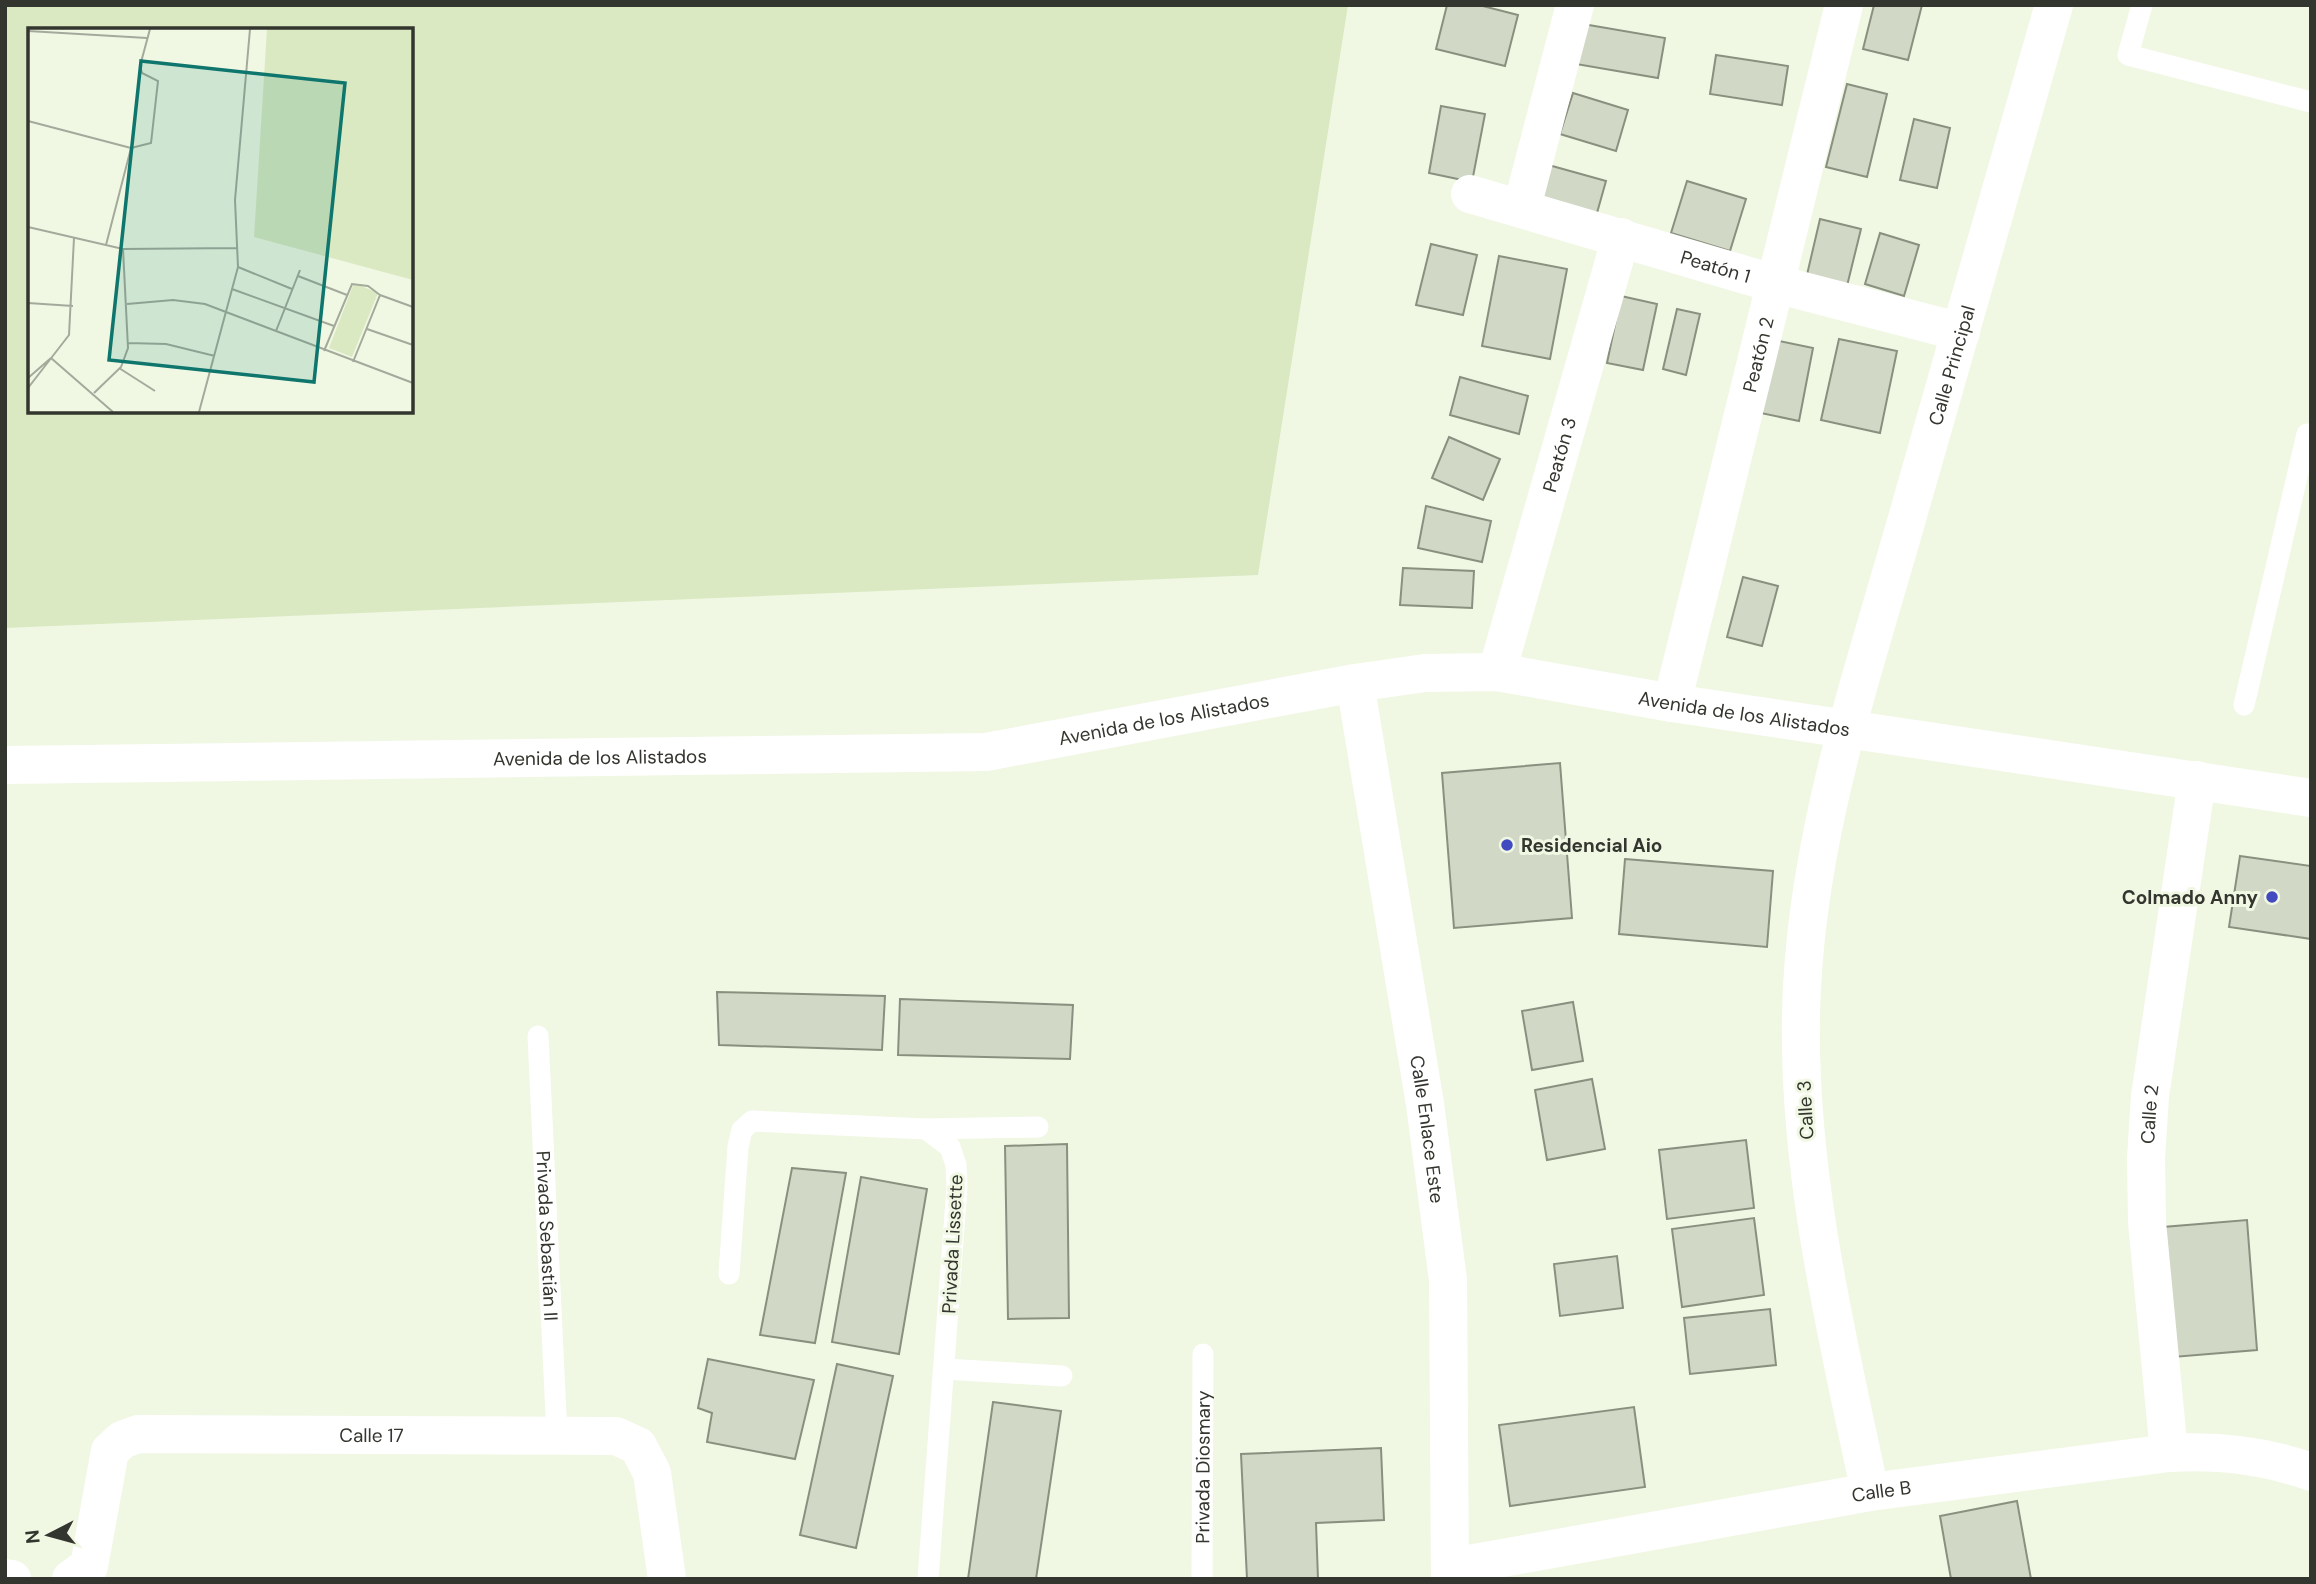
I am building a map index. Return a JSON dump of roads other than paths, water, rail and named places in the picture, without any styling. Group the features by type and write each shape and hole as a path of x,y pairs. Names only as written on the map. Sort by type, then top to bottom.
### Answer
{"street":[{"path":"1522,207 1575,5"},
{"name":"Peatón 2","path":"1672,703 1844,5"},
{"name":"Calle Principal","path":"1847,727 2054,5"},
{"name":"Peatón 1","path":"1470,194 1522,207 1776,284 1961,332"},
{"name":"Peatón 3","path":"1497,672 1622,237"},
{"name":"Avenida de los Alistados","path":"5,765 986,752 1355,683 1425,673 1497,672 1672,703 1847,727 2311,799"},
{"name":"Calle Enlace Este","path":"1355,683 1424,1104 1448,1280 1451,1573"},
{"name":"Calle 3","path":"1847,727 1809,892 1802,1043 1805,1140 1838,1338 1870,1492"},
{"name":"Calle 2","path":"2169,1453 2147,1222 2146,1158 2151,1096 2197,780"},
{"name":"Calle 17","path":"71,1579 89,1566 110,1451 122,1440 138,1434 616,1436 638,1446 652,1472 667,1579"},
{"name":"Calle B","path":"1451,1573 1870,1492 2169,1453 2210,1450 2249,1455 2311,1472"},
{"path":"5,1578 12,1579"}],"lane":[{"path":"2142,5 2128,55 2311,102"},
{"path":"2244,705 2309,429"},
{"name":"Privada Sebastián II","path":"538,1036 557,1436"},
{"path":"729,1274 738,1147 742,1130 752,1121 926,1129 1038,1127"},
{"name":"Privada Lissette","path":"926,1129 950,1147 956,1165 928,1579"},
{"name":"Privada Diosmary","path":"1202,1579 1203,1354"},
{"path":"944,1369 1062,1376"}],"place":[{"name":"Residencial Aio","path":"1507,845"},
{"name":"Colmado Anny","path":"2272,897"}]}
